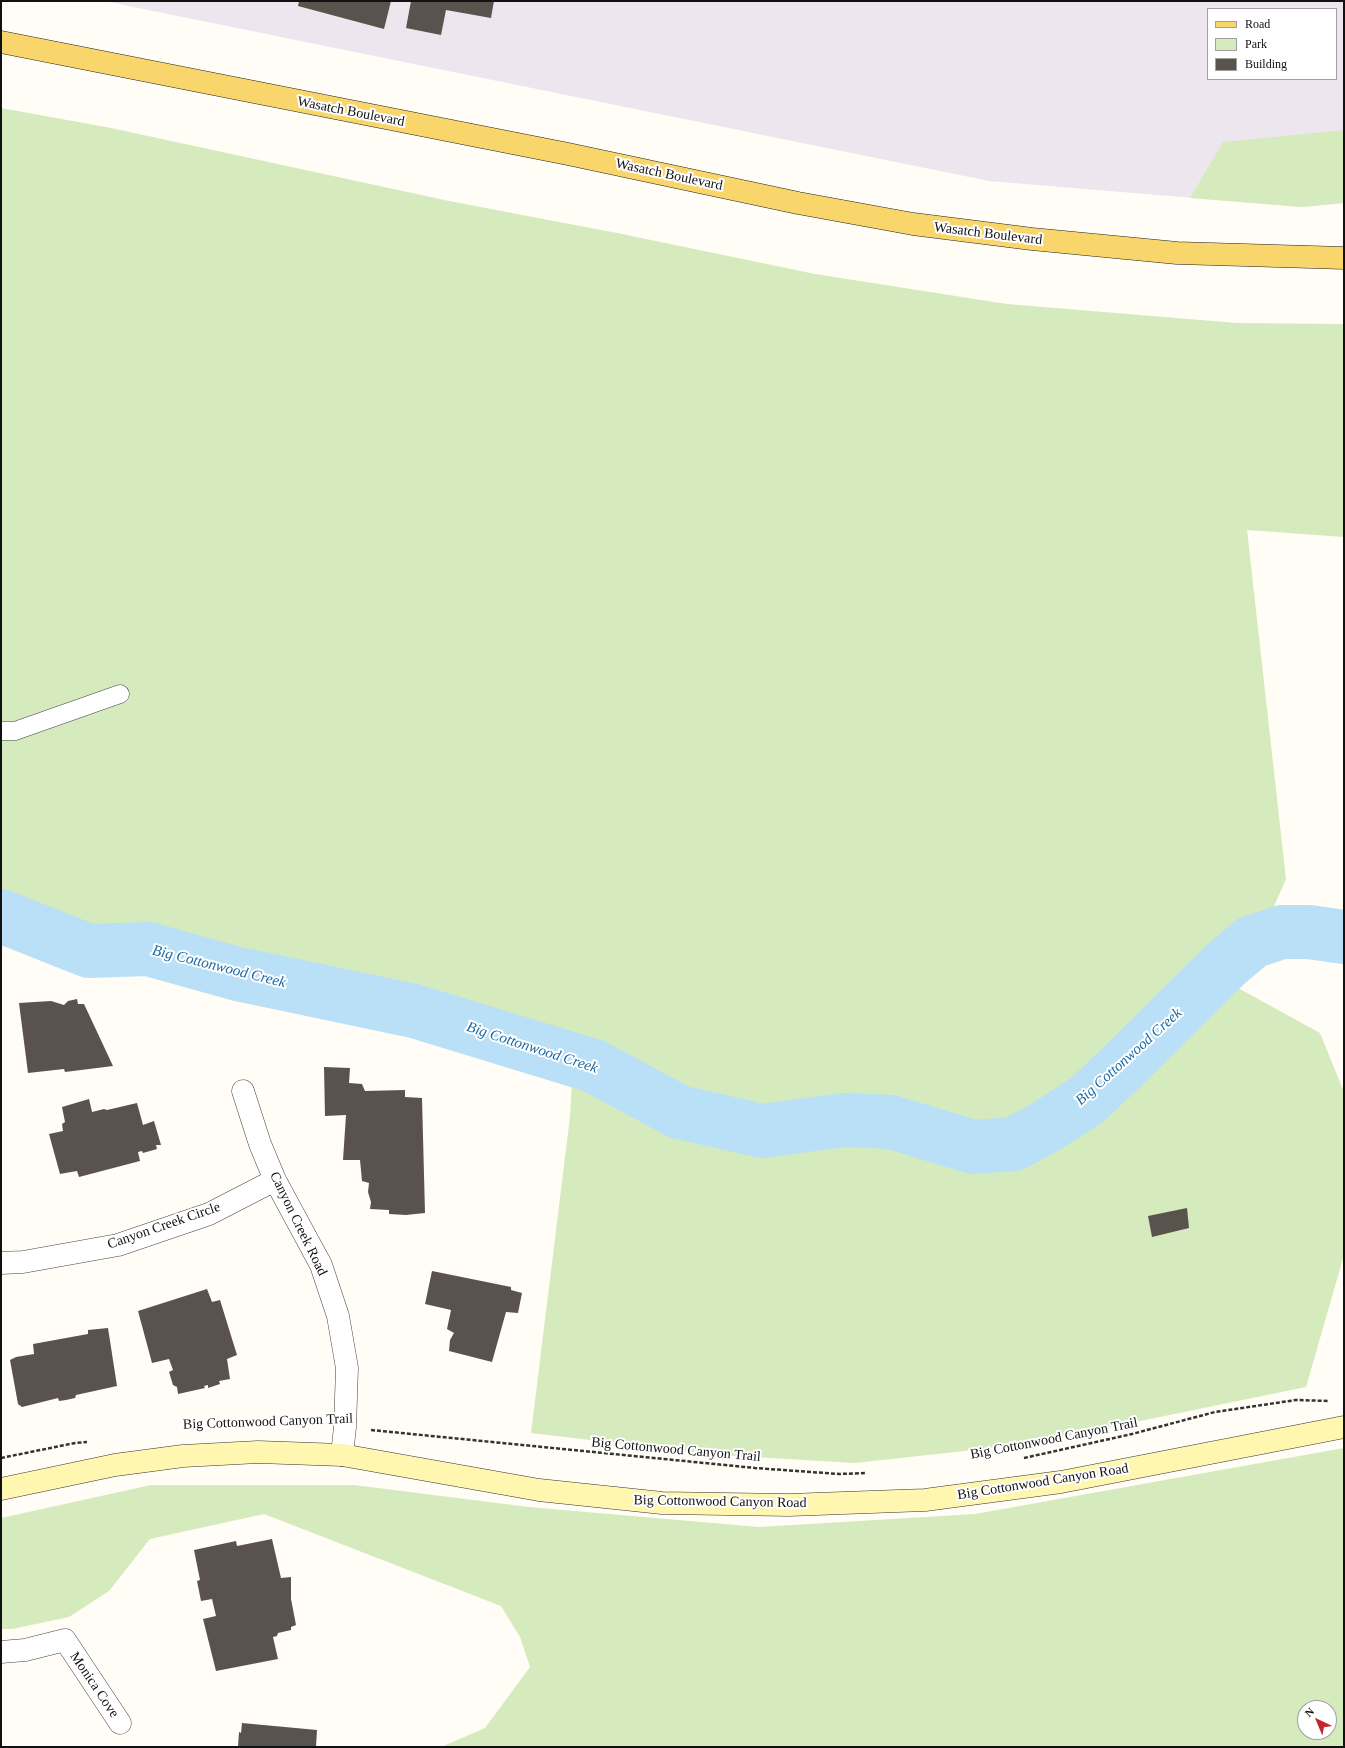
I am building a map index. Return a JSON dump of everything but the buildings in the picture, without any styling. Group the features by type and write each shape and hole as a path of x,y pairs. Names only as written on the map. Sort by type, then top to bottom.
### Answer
{"main road":[{"name":"Wasatch Boulevard","path":"1,42 914,224 1032,240 1177,253 1344,258"}],"street":[{"name":"Canyon Creek Road","path":"243,1091 260,1144 275,1180 321,1265 338,1316 346,1368 345,1427 342,1455"},
{"name":"Canyon Creek Circle","path":"1,1263 23,1262 118,1245 209,1214 275,1180"},
{"name":"Big Cottonwood Canyon Road","path":"1,1489 115,1464 183,1456 258,1452 342,1455 539,1490 662,1503 804,1504 925,1500 1061,1482 1344,1427"},
{"name":"Monica Cove","path":"1,1652 25,1650 65,1640 120,1723"}],"lane":[{"path":"1,731 15,731 120,694"}],"path":[{"name":"Big Cottonwood Canyon Trail","path":"1017,1459 1132,1434 1215,1412 1296,1400 1336,1402"},
{"name":"Big Cottonwood Canyon Trail","path":"345,1427 755,1468 839,1474 870,1473"},
{"path":"1,1458 75,1442 91,1441"}],"shaded area":[{"path":"104,1 1344,1 1344,203 1302,207 989,181"}],"green space":[{"path":"1,108 111,128 449,201 622,234 815,274 1007,304 1237,323 1344,324 1344,537 1247,530 1286,879 1238,988 1320,1033 1344,1092 1344,1255 1306,1387 1028,1444 855,1463 719,1455 531,1433 570,1117 573,1063 430,1023 214,978 76,953 1,923"},
{"path":"1344,130 1344,203 1302,207 1190,198 1223,142"},
{"path":"1344,1448 1344,1747 441,1747 485,1728 530,1667 520,1637 501,1606 264,1514 150,1539 109,1591 69,1617 12,1629 1,1629 1,1518 151,1485 354,1485 529,1507 759,1527 975,1514"}],"waterway":[{"name":"Big Cottonwood Creek","path":"1,916 89,951 148,949 238,974 414,1011 594,1066 679,1112 762,1131 844,1120 891,1122 973,1147 1014,1144 1047,1126 1087,1100 1227,963 1252,942 1282,932 1309,932 1344,937"}]}
